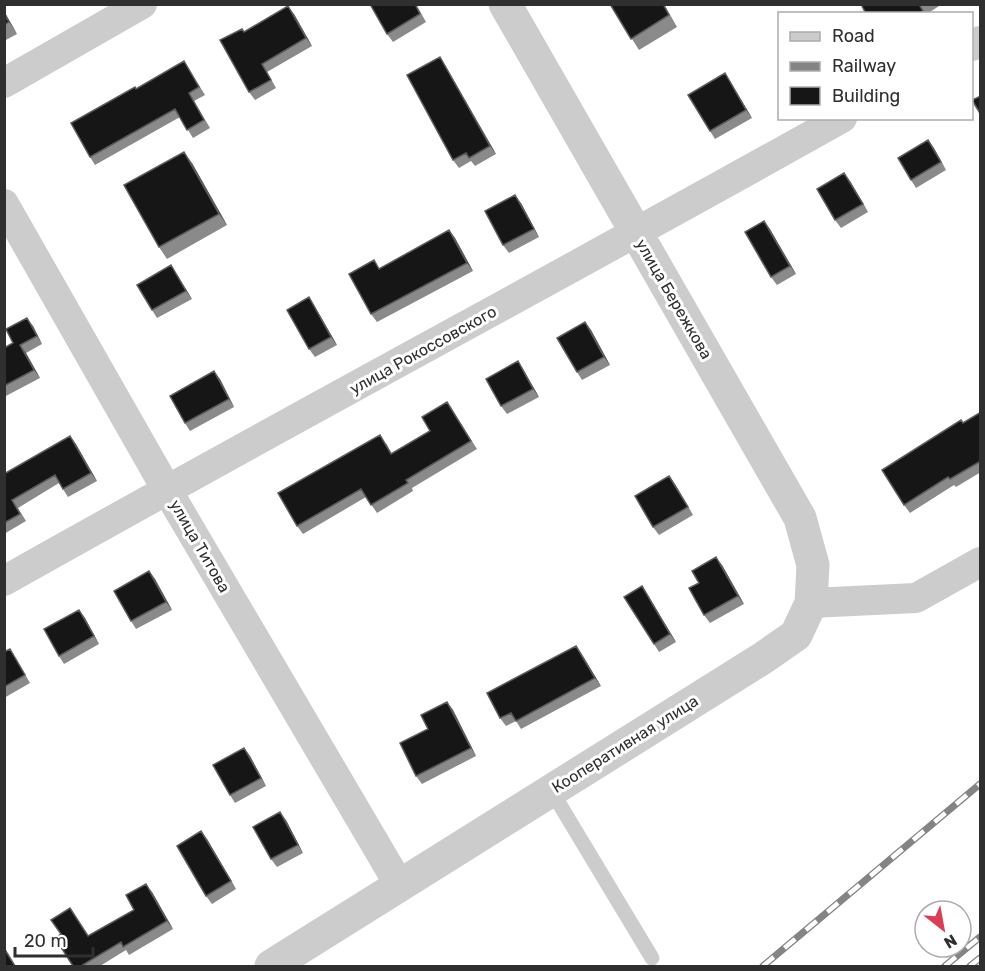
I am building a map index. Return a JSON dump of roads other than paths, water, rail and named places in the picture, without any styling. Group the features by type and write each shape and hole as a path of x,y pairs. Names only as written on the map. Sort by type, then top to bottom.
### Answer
{"street":[{"path":"4,83 142,4"},
{"name":"улица Бережкова","path":"505,4 800,518 813,565 811,603"},
{"name":"улица Рокоссовского","path":"4,581 167,489 636,234 838,120"},
{"name":"улица Титова","path":"4,204 167,489 400,886"},
{"path":"811,603 916,598 981,562"},
{"name":"Кооперативная улица","path":"271,966 763,658 796,635 811,603"}],"lane":[{"path":"551,790 652,958"}],"railway":[{"path":"763,966 980,784"},
{"path":"945,966 980,937"},
{"path":"970,966 980,958"}]}
